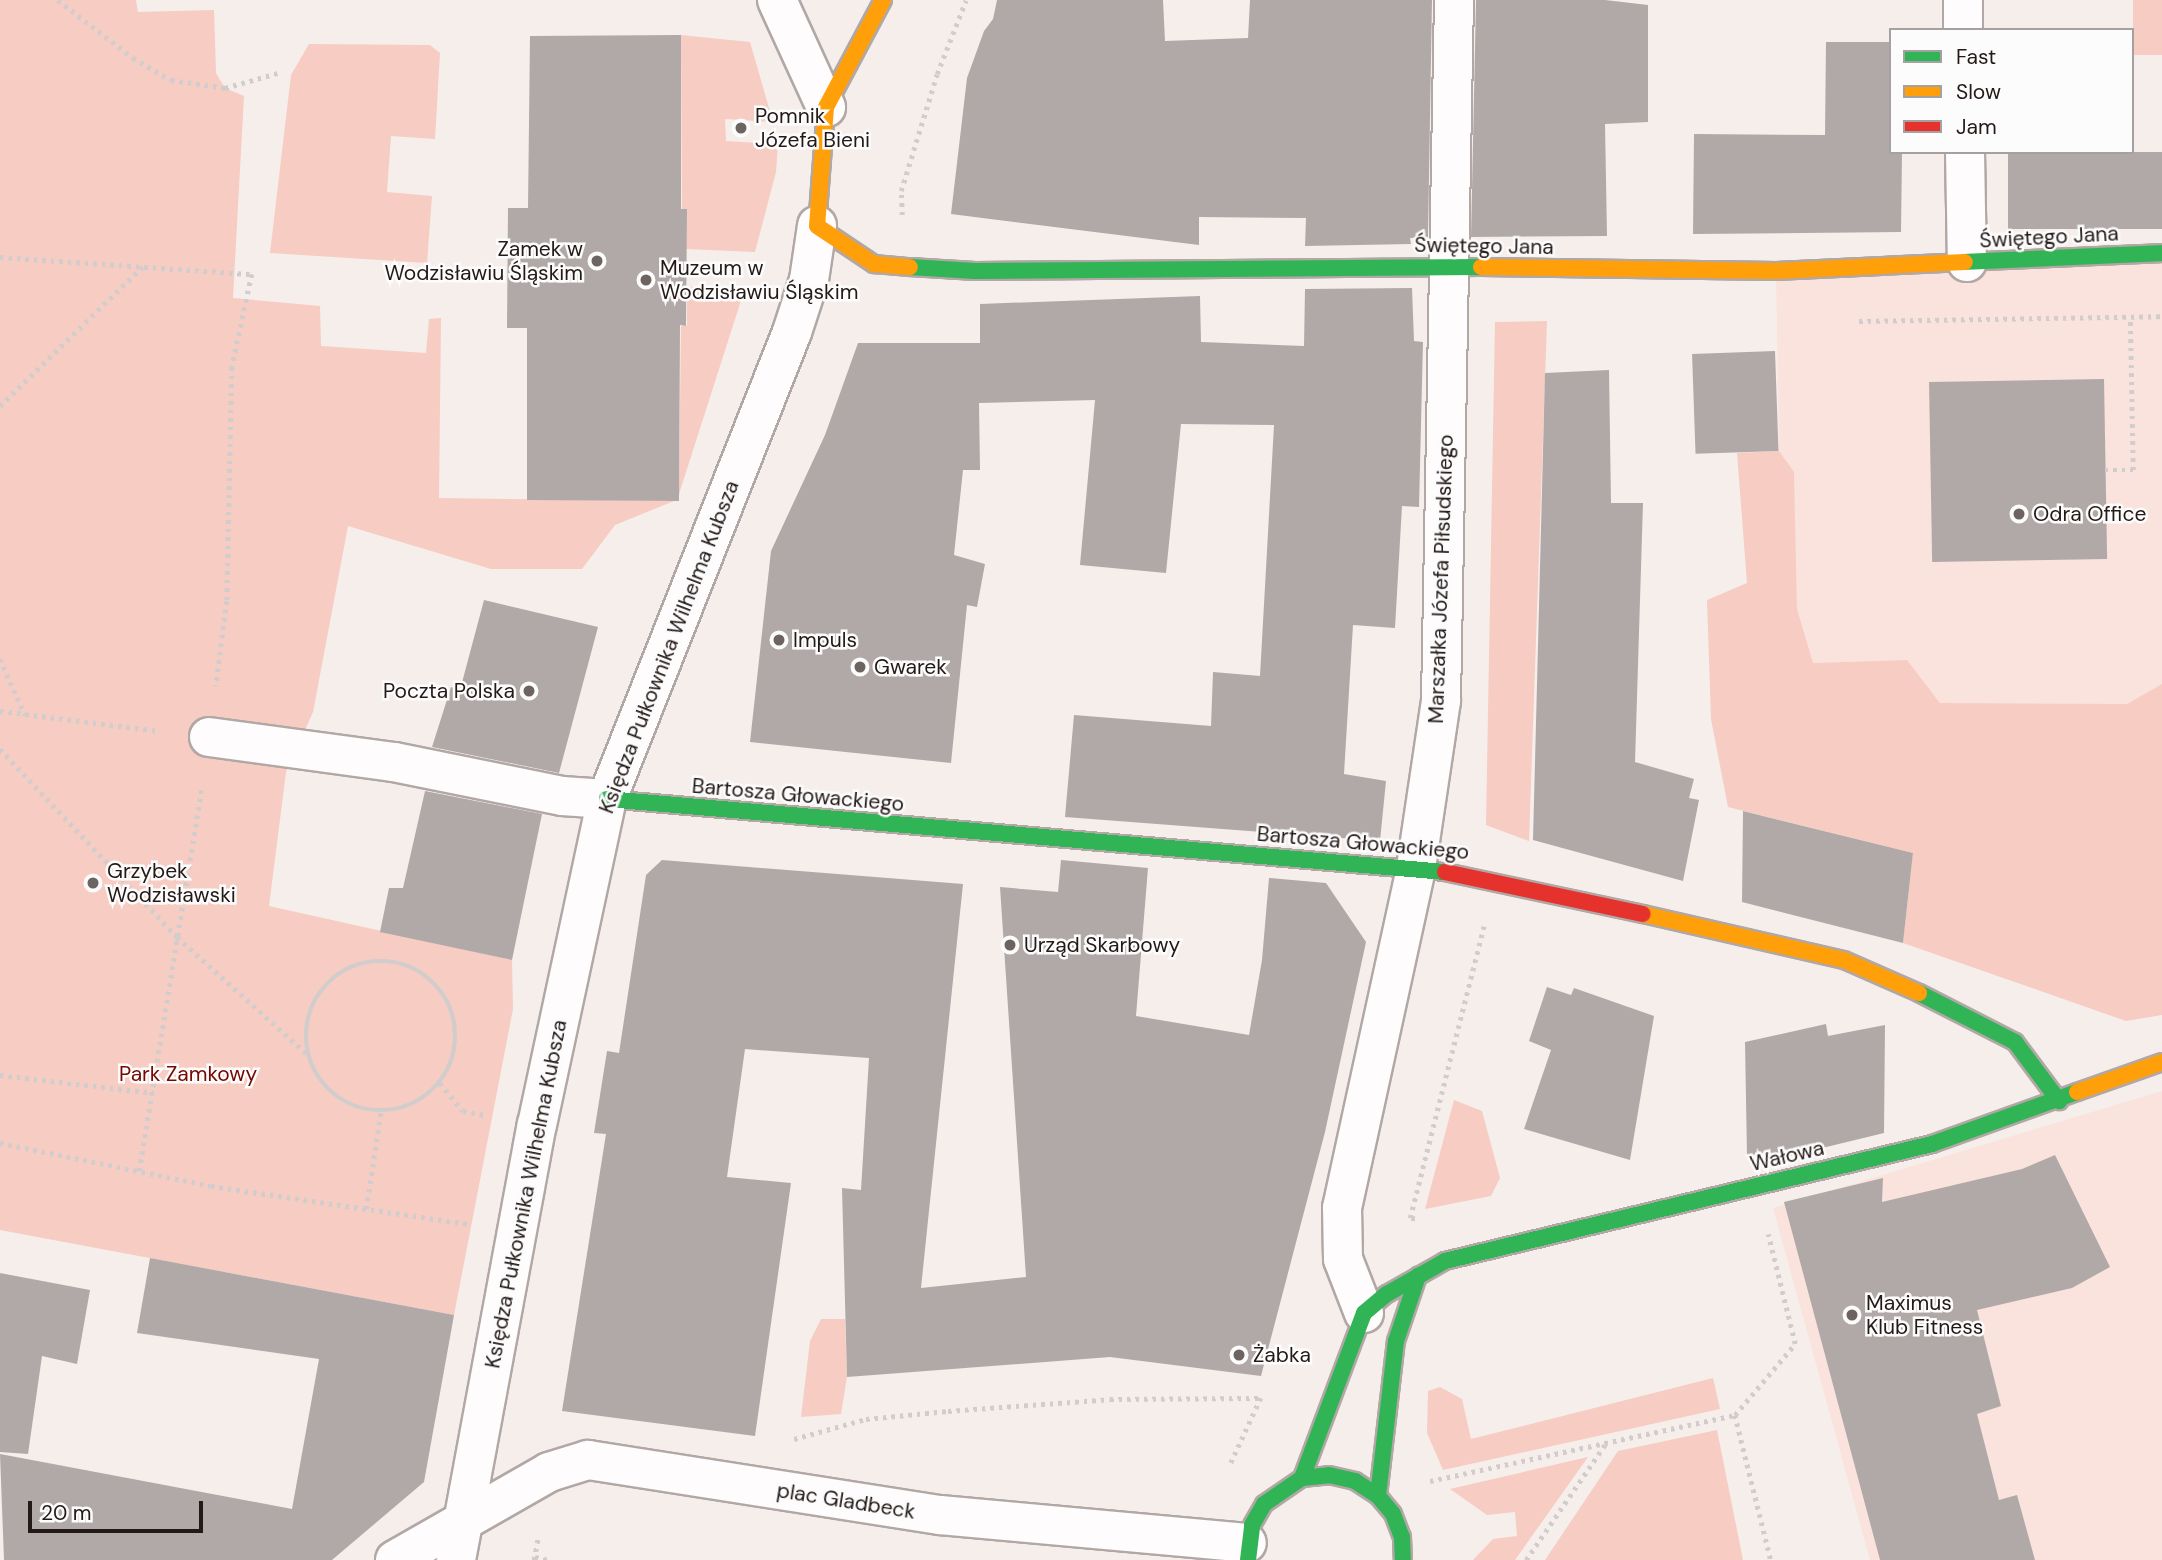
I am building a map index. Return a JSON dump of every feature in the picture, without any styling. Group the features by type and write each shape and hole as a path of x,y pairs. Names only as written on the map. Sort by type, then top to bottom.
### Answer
{"street":[{"path":"777,0 826,107"},
{"name":"Księdza Pułkownika Wilhelma Kubsza","path":"459,1542 537,1125 607,799 792,332 809,280 817,226 826,107 883,0"},
{"name":"Marszałka Józefa Piłsudskiego","path":"1364,1313 1343,1259 1342,1208 1416,868 1441,701 1454,0"},
{"path":"1963,0 1963,28"},
{"path":"1965,154 1967,262"},
{"name":"Świętego Jana","path":"817,226 874,264 975,271 1449,266 1776,271 2162,253"},
{"path":"209,737 394,762 562,796 607,799"},
{"name":"Bartosza Głowackiego","path":"607,799 1473,874 1844,960 1965,1013 2014,1042 2059,1101"},
{"name":"Wałowa","path":"1364,1313 1445,1261 1931,1144 2059,1101 2162,1062"},
{"path":"1378,1496 1396,1340 1418,1276"},
{"path":"1302,1478 1364,1313"},
{"name":"plac Gladbeck","path":"395,1560 459,1542 549,1472 588,1461 940,1515 1205,1536 1248,1552"},
{"path":"1248,1552 1264,1504 1302,1478 1329,1475 1355,1481 1378,1496 1393,1514 1402,1537 1403,1560"}],"path":[{"path":"58,0 134,58 171,80 225,88 281,72"},
{"path":"874,264 905,209 901,191 937,74 966,0"},
{"path":"0,257 252,274 232,367 227,601 155,1093 139,1171"},
{"path":"0,406 143,266"},
{"path":"2105,470 2133,470 2130,317"},
{"path":"0,659 25,715"},
{"path":"0,711 209,737"},
{"path":"0,749 177,937 308,1055"},
{"path":"370,961 396,961 419,971 440,987 452,1010 457,1035 452,1060 440,1083 424,1099 381,1111 356,1107 335,1096 319,1078 308,1055 305,1022 325,985 345,969 370,961"},
{"path":"0,1075 155,1093"},
{"path":"440,1083 464,1111 537,1125"},
{"path":"366,1209 381,1111"},
{"path":"0,1143 139,1171 517,1234"},
{"path":"1427,1482 1735,1415 1795,1344 1767,1231"},
{"path":"787,1441 866,1419 948,1411 1110,1399 1261,1398 1213,1503 1205,1536"},
{"path":"1735,1415 1772,1560"},
{"path":"1526,1560 1607,1442"},
{"path":"535,1557 549,1560"}],"shaded area":[{"path":"2162,253 2162,684 2127,704 1940,703 1907,660 1812,663 1797,609 1794,473 1779,451 1776,271"},
{"path":"2162,1091 2162,1560 1870,1560 1773,1208"}],"green space":[{"name":"Park Zamkowy","path":"0,0 136,0 138,12 214,10 216,73 225,88 244,96 233,298 320,306 321,346 426,353 429,319 441,318 439,498 674,501 615,525 582,569 491,569 348,526 313,712 286,772 269,906 512,960 513,1009 454,1315 0,1230"},
{"path":"2133,0 2162,0 2162,55 2134,55"},
{"path":"681,35 750,42 773,122 725,119 726,141 778,144 776,172 755,252 686,249 687,209 682,209"},
{"path":"309,44 430,45 440,53 435,139 391,136 387,192 432,196 427,263 270,253 291,75"},
{"path":"687,287 745,288 679,494 681,326 687,326"},
{"path":"1547,321 1529,841 1486,825 1495,322"},
{"path":"1779,451 1794,472 1797,609 1813,663 1907,660 1940,703 2127,704 2162,684 2162,1015 2126,1021 1903,943 1913,853 1728,807 1711,719 1707,600 1747,583 1737,453"},
{"path":"1454,1100 1482,1111 1500,1178 1491,1196 1425,1209"},
{"path":"821,1319 845,1319 847,1377 841,1414 801,1417 810,1341"},
{"path":"1713,1378 1720,1409 1443,1470 1427,1433 1428,1391 1440,1387 1462,1399 1471,1439"},
{"path":"1717,1430 1743,1560 1545,1560 1618,1451"},
{"path":"1588,1457 1515,1560 1473,1560 1493,1539 1517,1536 1515,1512 1487,1515 1450,1489"}],"building":[{"path":"997,0 1163,0 1165,41 1248,38 1250,0 1432,0 1428,237 1410,238 1411,244 1305,246 1306,218 1199,217 1199,245 951,214 967,78 984,31 993,19"},
{"path":"1476,0 1605,0 1648,5 1648,122 1605,124 1607,236 1471,237"},
{"name":"Zamek w Wodzisławiu Śląskim","path":"681,35 681,209 687,209 686,326 680,325 679,501 527,500 527,328 507,328 508,208 528,208 530,36"},
{"path":"1826,42 1889,42 1889,154 1902,154 1901,232 1693,234 1694,134 1825,135"},
{"path":"2162,152 2162,229 2008,229 2008,154"},
{"path":"1412,288 1414,341 1423,342 1419,507 1402,506 1395,628 1353,625 1344,774 1386,781 1380,841 1065,817 1074,715 1211,726 1213,672 1260,676 1274,425 1181,424 1166,573 1080,565 1095,400 979,403 980,470 963,470 954,555 985,564 977,607 967,605 951,763 750,742 771,551 825,435 858,343 980,343 980,304 1200,296 1201,342 1304,346 1305,289"},
{"path":"1775,351 1778,451 1696,454 1692,354"},
{"path":"1609,370 1611,503 1643,503 1635,762 1694,779 1689,798 1699,800 1683,881 1533,840 1545,373"},
{"name":"Odra Office","path":"2104,379 2107,559 1932,562 1929,382"},
{"name":"Poczta Polska","path":"484,600 598,627 559,773 432,747 451,687 460,690"},
{"path":"425,791 542,814 512,960 380,932 389,888 403,888"},
{"path":"1743,811 1913,853 1903,943 1742,902"},
{"path":"662,860 963,884 921,1288 1026,1277 1000,887 1058,892 1061,860 1148,868 1136,1016 1249,1035 1262,960 1269,878 1326,883 1366,942 1325,1132 1261,1376 1110,1357 847,1377 842,1188 861,1190 869,1058 745,1049 727,1177 791,1183 755,1436 562,1411 606,1134 594,1133 607,1051 619,1053 646,875"},
{"path":"1547,987 1571,995 1574,988 1654,1016 1630,1160 1524,1129 1551,1050 1529,1041"},
{"path":"1826,1024 1828,1036 1885,1025 1884,1133 1773,1160 1770,1151 1747,1156 1745,1042"},
{"path":"2055,1155 2110,1267 2072,1288 1977,1310 2001,1406 1977,1414 1999,1500 2017,1495 2035,1560 1880,1560 1784,1202 1883,1178 1882,1202 2022,1169"},
{"path":"150,1258 454,1315 424,1482 332,1560 4,1560 0,1454 292,1509 319,1359 137,1333"},
{"path":"0,1273 90,1290 77,1364 42,1356 28,1454 0,1452"}],"traffic: fast":[{"path":"1965,262 2162,253"},
{"path":"910,267 975,271 1481,267"},
{"path":"607,799 1445,872"},
{"path":"1919,993 2015,1042 2059,1101"},
{"path":"1302,1478 1364,1313 1387,1294 1445,1261 1932,1144 2077,1092"},
{"path":"1378,1496 1396,1341 1418,1276"},
{"path":"1248,1560 1252,1525 1264,1504 1302,1478 1329,1475 1355,1481 1378,1496 1393,1514 1402,1537 1403,1560"}],"traffic: slow":[{"path":"883,0 826,107 817,226 874,264 910,267"},
{"path":"1481,267 1776,271 1965,262"},
{"path":"1643,914 1844,960 1919,993"},
{"path":"2077,1092 2162,1062"}],"traffic: jam":[{"path":"1445,872 1643,914"}],"place":[{"name":"Pomnik Józefa Bieni","path":"741,128"},
{"name":"Zamek w Wodzisławiu Śląskim","path":"597,261"},
{"name":"Muzeum w Wodzisławiu Śląskim","path":"646,280"},
{"name":"Odra Office","path":"2019,514"},
{"name":"Impuls","path":"779,640"},
{"name":"Gwarek","path":"860,667"},
{"name":"Poczta Polska","path":"529,691"},
{"name":"Grzybek Wodzisławski","path":"93,883"},
{"name":"Urząd Skarbowy","path":"1010,945"},
{"name":"Maximus Klub Fitness","path":"1852,1315"},
{"name":"Żabka","path":"1239,1355"}]}
